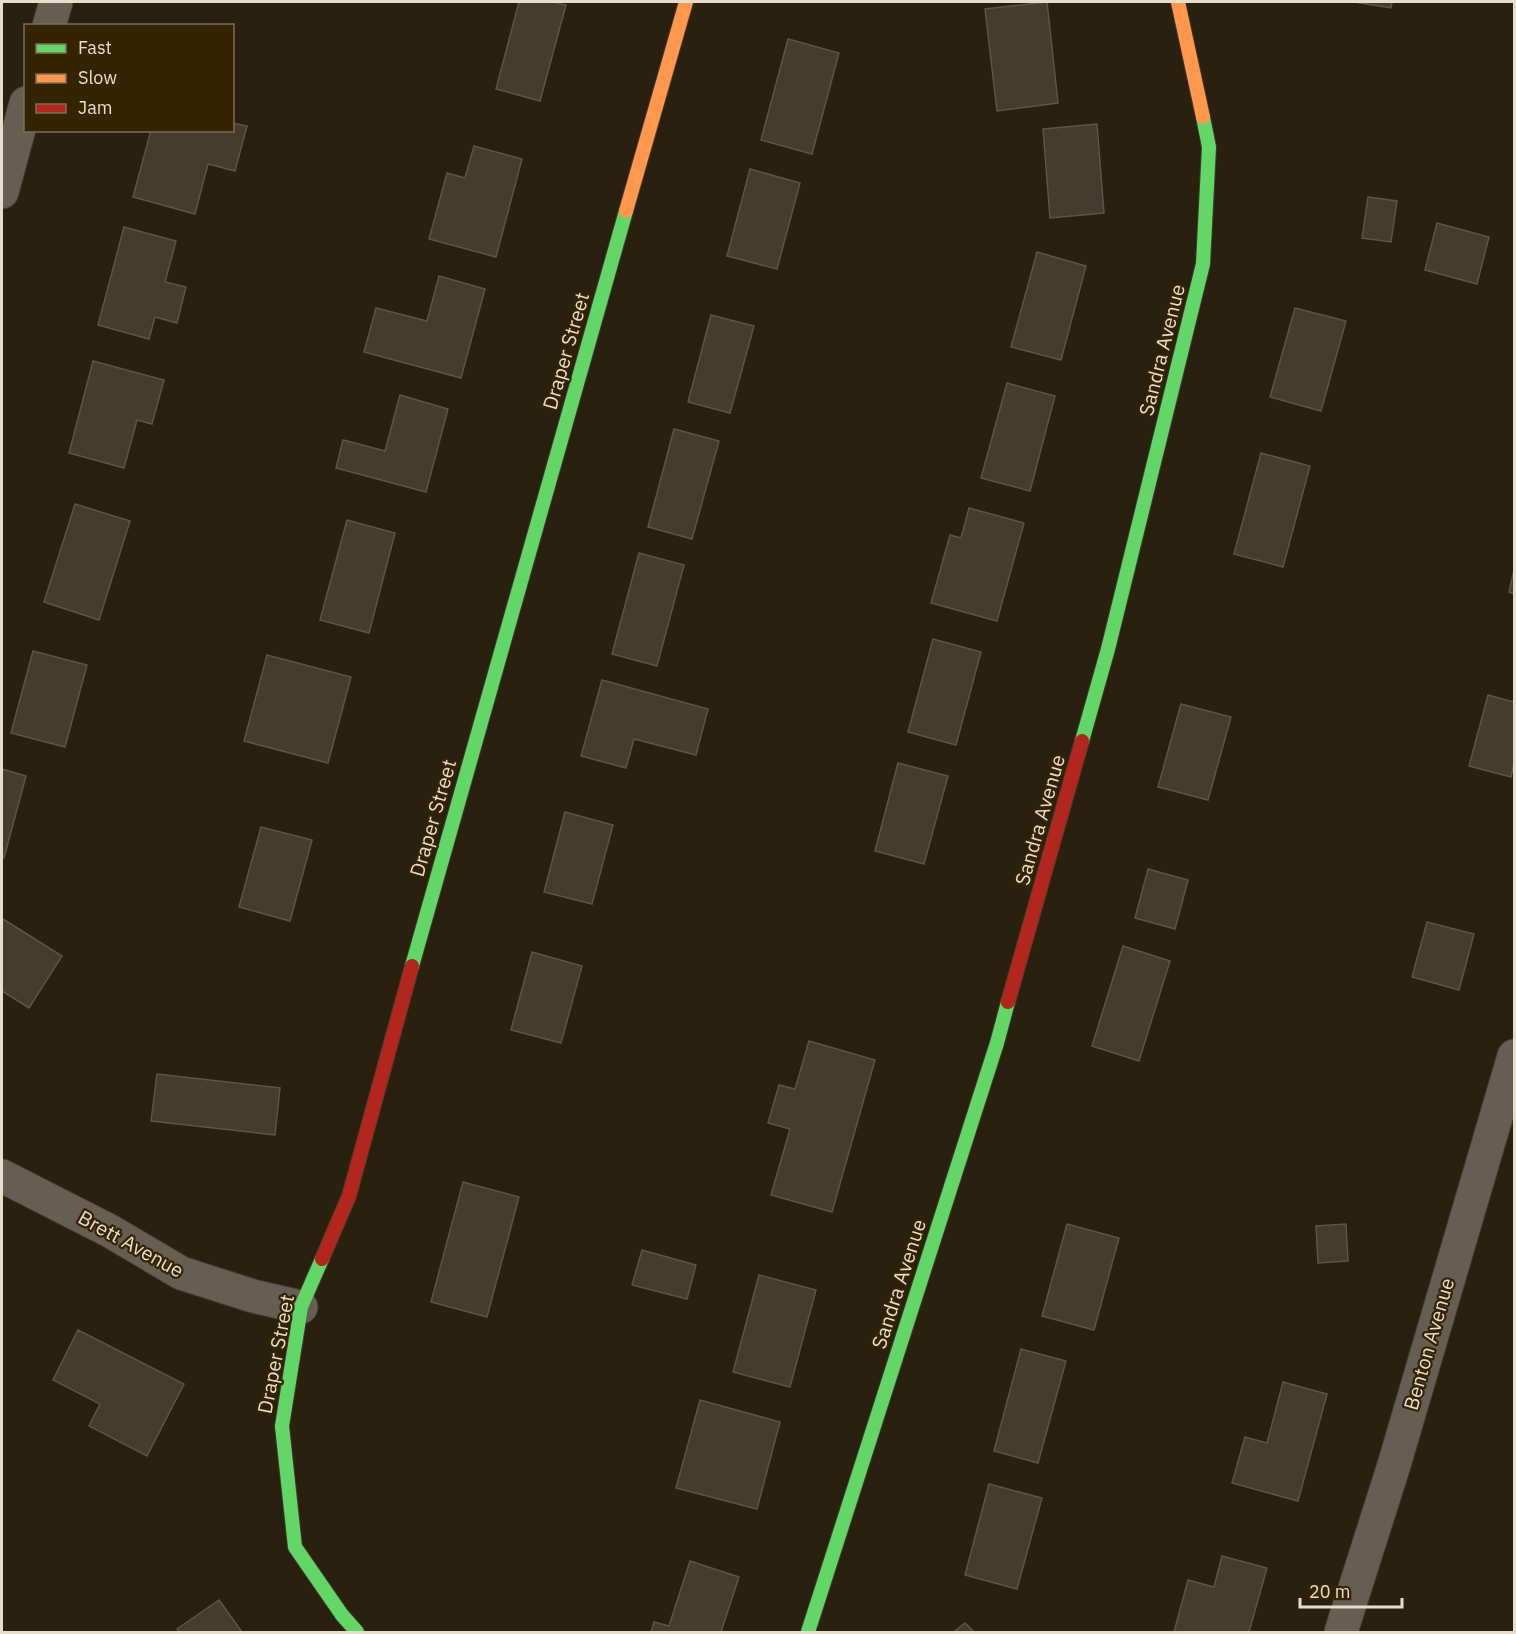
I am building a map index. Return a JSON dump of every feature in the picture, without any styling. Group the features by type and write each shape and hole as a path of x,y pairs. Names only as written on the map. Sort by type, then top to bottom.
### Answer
{"street":[{"path":"49,24 56,2"},
{"name":"Draper Street","path":"357,1632 342,1615 295,1547 282,1426 301,1308 349,1196 437,873 686,2"},
{"name":"Sandra Avenue","path":"808,1632 997,1043 1108,649 1203,264 1209,147 1178,2"},
{"path":"2,192 24,110"},
{"name":"Benton Avenue","path":"1341,1632 1394,1465 1515,1056"},
{"name":"Brett Avenue","path":"2,1176 110,1231 181,1274 301,1308"}],"building":[{"path":"519,2 553,2 566,5 540,101 496,89"},
{"path":"1047,2 1058,103 997,111 985,9"},
{"path":"1354,2 1392,2 1391,8"},
{"path":"788,39 839,53 812,154 761,140"},
{"path":"234,123 247,126 235,171 208,164 195,214 133,197 150,132 234,132"},
{"path":"1097,124 1104,213 1050,218 1043,129"},
{"path":"474,146 522,159 496,257 429,239 447,173 465,178"},
{"path":"750,169 800,183 777,269 727,256"},
{"path":"1368,197 1397,201 1391,242 1362,238"},
{"path":"1437,223 1489,237 1477,284 1425,270"},
{"path":"124,227 176,241 165,282 186,287 177,323 155,317 149,339 98,325"},
{"path":"1037,252 1086,266 1061,360 1011,347"},
{"path":"439,276 485,289 461,378 364,352 376,308 427,321"},
{"path":"1295,308 1346,321 1321,411 1270,397"},
{"path":"711,315 754,326 730,413 688,402"},
{"path":"93,361 164,380 152,424 137,420 124,468 69,453"},
{"path":"1007,383 1055,396 1030,491 981,478"},
{"path":"400,395 448,409 426,492 336,468 343,440 385,451"},
{"path":"674,429 719,441 692,539 648,527"},
{"path":"1261,453 1310,466 1283,567 1234,554"},
{"path":"75,504 130,521 99,620 44,602"},
{"path":"969,508 1024,523 997,621 931,603 950,535 961,538"},
{"path":"347,520 395,533 369,633 320,620"},
{"path":"639,553 684,565 657,666 612,654"},
{"path":"1514,570 1514,594 1509,592"},
{"path":"933,639 981,652 956,745 908,732"},
{"path":"33,651 87,665 65,747 11,733"},
{"path":"267,655 351,677 328,763 244,741"},
{"path":"602,680 708,709 696,755 634,739 626,768 581,756"},
{"path":"1488,695 1514,702 1514,763 1511,777 1469,766"},
{"path":"1181,704 1231,717 1208,800 1158,787"},
{"path":"898,763 948,776 924,864 875,851"},
{"path":"2,769 26,776 4,858 2,857"},
{"path":"565,812 613,825 592,904 544,892"},
{"path":"261,827 312,840 290,921 239,907"},
{"path":"1148,869 1188,880 1175,929 1135,918"},
{"path":"3,919 62,956 29,1008 2,991"},
{"path":"1427,922 1474,934 1459,990 1412,977"},
{"path":"1123,946 1170,961 1139,1061 1092,1046"},
{"path":"532,952 582,966 561,1043 511,1030"},
{"path":"809,1041 875,1060 832,1212 771,1195 790,1129 768,1123 779,1085 795,1089"},
{"path":"157,1074 280,1088 275,1135 151,1121"},
{"path":"463,1182 519,1197 487,1317 431,1302"},
{"path":"1067,1224 1119,1238 1094,1330 1042,1316"},
{"path":"1346,1224 1348,1261 1318,1263 1316,1226"},
{"path":"642,1250 696,1265 687,1299 632,1285"},
{"path":"759,1275 816,1290 790,1387 733,1372"},
{"path":"78,1330 184,1384 147,1456 89,1426 100,1404 53,1380"},
{"path":"1021,1349 1066,1361 1038,1463 994,1451"},
{"path":"1283,1382 1327,1394 1298,1501 1232,1483 1245,1437 1267,1443"},
{"path":"700,1400 780,1422 757,1509 676,1488"},
{"path":"989,1484 1042,1498 1017,1589 965,1575"},
{"path":"1222,1556 1267,1568 1249,1632 1174,1632 1188,1580 1214,1587"},
{"path":"690,1561 739,1577 721,1632 651,1632 654,1622 669,1626"},
{"path":"219,1600 242,1632 180,1632 177,1629"},
{"path":"965,1623 974,1632 954,1632"}],"traffic: fast":[{"path":"1082,741 1108,649 1203,264 1209,147 1203,117"},
{"path":"412,966 626,211"},
{"path":"808,1632 997,1043 1008,1002"},
{"path":"322,1259 301,1307 282,1426 295,1547 342,1615 357,1632"}],"traffic: slow":[{"path":"626,211 686,2"},
{"path":"1178,2 1203,117"}],"traffic: jam":[{"path":"1008,1002 1082,741"},
{"path":"322,1259 349,1196 412,966"}]}
